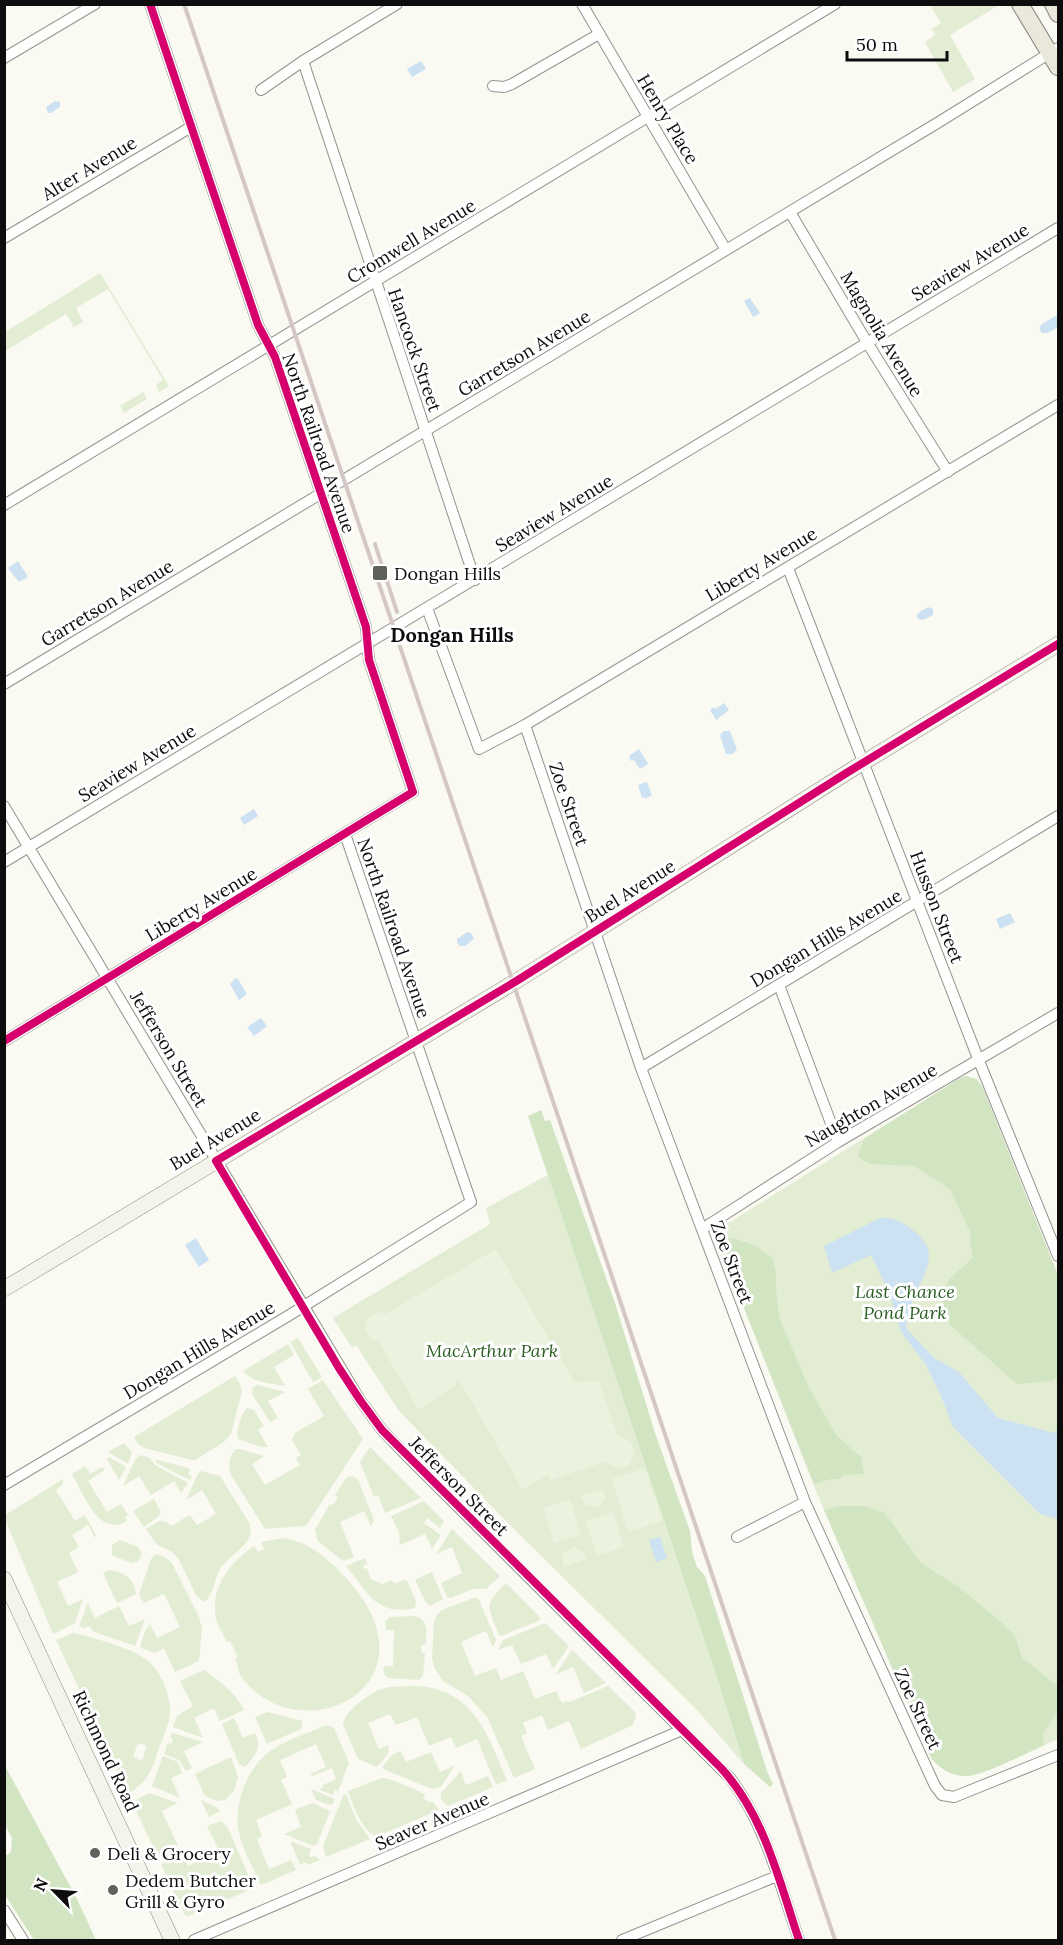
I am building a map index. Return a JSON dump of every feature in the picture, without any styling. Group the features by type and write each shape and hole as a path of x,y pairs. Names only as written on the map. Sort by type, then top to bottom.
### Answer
{"main road":[{"path":"1020,4 1056,56"},
{"path":"1053,4 1059,14"}],"street":[{"path":"4,58 95,4"},
{"name":"North Railroad Avenue","path":"150,4 258,325 275,357 366,627 369,660 414,792"},
{"path":"261,90 303,61 397,4"},
{"name":"Henry Place","path":"582,4 726,250"},
{"name":"Cromwell Avenue","path":"4,505 835,4"},
{"path":"493,86 504,87 512,84 599,34"},
{"name":"Garretson Avenue","path":"4,684 726,250 1056,56"},
{"name":"Hancock Street","path":"303,61 475,580"},
{"name":"Alter Avenue","path":"4,238 191,127"},
{"name":"Magnolia Avenue","path":"790,212 868,344 948,472"},
{"name":"Seaview Avenue","path":"4,862 1059,228"},
{"name":"Liberty Avenue","path":"427,608 479,749 525,725 1059,405"},
{"name":"Husson Street","path":"788,568 979,1061 1059,1256"},
{"name":"Buel Avenue","path":"4,1289 518,980 862,763 1059,644"},
{"name":"Zoe Street","path":"525,725 641,1068 805,1502 935,1786 942,1796 954,1797 1059,1755"},
{"name":"Liberty Avenue","path":"4,1041 414,792"},
{"name":"Jefferson Street","path":"4,806 360,1400 382,1430 721,1768 737,1787 757,1821 777,1876"},
{"name":"Dongan Hills Avenue","path":"641,1068 1058,820"},
{"name":"North Railroad Avenue","path":"345,834 471,1202"},
{"path":"779,985 837,1142"},
{"name":"Naughton Avenue","path":"702,1229 837,1142 1059,1013"},
{"name":"Dongan Hills Avenue","path":"4,1485 304,1307 471,1202"},
{"path":"736,1537 805,1502"},
{"name":"Richmond Road","path":"4,1579 172,1941"},
{"name":"Seaver Avenue","path":"194,1941 682,1730"},
{"path":"622,1941 777,1876 799,1941"},
{"path":"4,1910 23,1941"}],"green space":[{"path":"930,5 999,5 950,35 975,79 953,92 925,42 935,35 932,29 941,23"},
{"path":"100,273 169,386 159,392 156,385 163,380 108,289 76,308 83,322 74,327 66,314 5,351 5,332"},
{"path":"143,392 147,399 124,413 120,406"},
{"name":"Last Chance Pond Park","path":"966,1076 976,1079 982,1086 1058,1275 1058,1739 997,1767 967,1776 947,1771 931,1758 816,1491 716,1237 722,1227"},
{"path":"966,1076 976,1079 982,1086 1058,1275 1058,1376 1052,1381 1017,1384 950,1325 942,1299 949,1279 973,1258 971,1234 950,1189 914,1166 870,1164 858,1157 864,1139"},
{"path":"541,1110 545,1121 550,1120 615,1303 655,1433 690,1531 692,1552 697,1567 705,1576 773,1784 770,1787 744,1764 528,1116"},
{"name":"MacArthur Park","path":"548,1175 744,1764 697,1710 500,1515 399,1411 356,1345 352,1348 333,1318 490,1224 486,1208"},
{"path":"733,1238 754,1245 773,1259 779,1317 808,1386 837,1436 861,1457 864,1474 844,1475 839,1479 814,1484 717,1240"},
{"path":"496,1249 574,1382 599,1381 617,1434 631,1442 635,1453 629,1465 618,1469 604,1462 551,1480 547,1475 523,1490 459,1380 453,1387 419,1410 378,1341 370,1338 364,1329 368,1318 377,1312 385,1314"},
{"path":"298,1338 322,1377 313,1382 290,1342"},
{"path":"288,1344 294,1355 274,1367 285,1386 257,1380 243,1371"},
{"path":"235,1376 242,1391 231,1434 224,1442 195,1460 144,1448 138,1444 134,1437"},
{"path":"323,1380 363,1439 306,1526 265,1529 231,1475 229,1464 231,1457 236,1449 264,1456 252,1464 265,1485 300,1465 296,1458 301,1455 292,1440 295,1433 324,1416 308,1389"},
{"path":"258,1385 285,1392 268,1401 278,1418 270,1422 252,1394 253,1387"},
{"path":"247,1408 254,1410 264,1426 258,1430 268,1447 261,1447 238,1439 240,1422"},
{"path":"124,1443 132,1452 128,1464 108,1452"},
{"path":"370,1447 421,1498 385,1513 378,1495 374,1497 360,1462"},
{"path":"141,1455 150,1458 155,1465 188,1483 181,1493 174,1481 151,1495 139,1476 123,1486 136,1458"},
{"path":"109,1457 126,1467 119,1480 107,1459"},
{"path":"154,1459 188,1468 190,1471 188,1474 192,1476 190,1480 158,1464"},
{"path":"85,1466 90,1474 102,1467 105,1470 88,1481 107,1512 121,1504 128,1515 125,1517 127,1521 117,1525 108,1524 93,1511 72,1474"},
{"path":"645,1468 663,1521 628,1532 612,1479"},
{"path":"201,1471 220,1476 250,1524 251,1531 246,1543 220,1569 210,1596 205,1602 197,1597 178,1558 171,1551 157,1545 146,1529 159,1521 167,1522 171,1526 190,1515 197,1525 216,1514 202,1490 186,1500"},
{"path":"351,1476 358,1479 374,1520 371,1526 364,1511 340,1522 354,1557 343,1561 318,1541 315,1530 330,1504 333,1505 338,1497 335,1495 346,1478"},
{"path":"63,1479 62,1485 56,1490 75,1521 85,1515 96,1535 95,1538 88,1525 72,1535 79,1547 69,1553 78,1572 57,1582 68,1606 83,1599 75,1623 53,1634 5,1515"},
{"path":"603,1489 605,1498 600,1506 588,1507 584,1504 580,1496"},
{"path":"154,1499 161,1512 144,1527 133,1511"},
{"path":"570,1499 581,1535 554,1543 543,1508"},
{"path":"424,1501 444,1521 440,1528 427,1518 424,1523 441,1535 432,1549 425,1534 400,1545 399,1533 391,1516"},
{"path":"840,1506 864,1506 885,1513 921,1563 959,1587 1002,1623 1015,1636 1022,1658 1058,1686 1058,1711 1042,1735 1044,1745 994,1768 968,1776 947,1772 931,1758 824,1510"},
{"path":"613,1512 624,1547 597,1556 586,1521"},
{"path":"452,1529 500,1576 488,1589 473,1589 451,1598 447,1597 441,1583 462,1573 452,1547 436,1554"},
{"path":"282,1538 310,1547 333,1564 346,1578 372,1616 379,1650 372,1677 353,1697 327,1708 297,1710 267,1700 242,1678 235,1659 238,1657 217,1622 215,1599 218,1588 229,1569 254,1546 258,1552 264,1549 261,1542"},
{"path":"120,1540 138,1547 142,1554 138,1561 131,1563 112,1555 112,1545"},
{"path":"574,1547 583,1551 587,1559 564,1567 562,1559 564,1553"},
{"path":"156,1554 172,1563 199,1617 202,1628 199,1661 175,1672 164,1648 154,1653 140,1647 150,1624 157,1638 180,1627 164,1594 144,1603 139,1594 151,1559"},
{"path":"365,1558 367,1564 363,1566 364,1569 367,1568 371,1579 383,1584 392,1580 394,1584 406,1579 416,1601 415,1608 391,1609 374,1600 367,1593 346,1566"},
{"path":"109,1570 119,1572 131,1580 136,1594 117,1603 103,1573"},
{"path":"432,1572 443,1599 430,1606 425,1601 415,1580"},
{"path":"506,1583 541,1618 501,1636 492,1618 490,1607 494,1597"},
{"path":"476,1597 496,1640 493,1648 486,1631 461,1642 475,1676 496,1668 501,1680 523,1671 535,1699 556,1691 562,1703 570,1702 608,1686 635,1712 633,1725 581,1749 569,1721 548,1730 542,1715 523,1723 527,1733 521,1736 535,1769 514,1778 487,1717 468,1696 443,1681 434,1667 432,1658 434,1621 437,1615 442,1610"},
{"path":"88,1603 95,1618 119,1606 129,1626 145,1619 135,1646 92,1631 92,1628 87,1626 86,1629 79,1626"},
{"path":"415,1616 423,1620 426,1626 426,1643 421,1646 421,1652 425,1654 423,1676 419,1680 388,1678 383,1669 385,1666 393,1666 394,1630 386,1630 385,1622 390,1617"},
{"path":"545,1623 569,1646 553,1669 546,1654 521,1664 512,1645 498,1650 503,1640"},
{"path":"73,1633 122,1647 147,1660 157,1671 164,1685 170,1707 167,1726 146,1779 128,1794 56,1640","holes":["138,1743 147,1746 142,1761 133,1757"]},
{"path":"572,1650 606,1683 584,1693 573,1667 555,1675"},
{"path":"204,1670 231,1692 244,1710 220,1721 214,1708 194,1718 203,1738 173,1727 177,1716 193,1706 180,1681"},
{"path":"390,1687 427,1687 458,1699 479,1722 507,1780 496,1785 477,1739 456,1748 451,1737 429,1746 417,1717 396,1725 390,1714 368,1723 379,1749 389,1745 388,1754 377,1767 358,1759 343,1724 345,1718 362,1700 377,1691"},
{"path":"267,1712 303,1721 301,1729 267,1744 255,1717"},
{"path":"234,1718 243,1738 255,1733 258,1743 257,1751 245,1767 239,1764 222,1724"},
{"path":"327,1725 334,1728 349,1763 338,1791 335,1790 333,1795 320,1790 323,1785 336,1779 332,1768 313,1776 310,1774 326,1767 316,1744 280,1760 287,1777 281,1780 292,1804 256,1820 262,1836 257,1839 269,1869 291,1860 296,1870 261,1885 239,1833 238,1812 243,1789 253,1769 268,1753 288,1741"},
{"path":"172,1733 203,1742 184,1751 192,1768 186,1771 179,1760 164,1754 168,1743 171,1744 173,1739 170,1737"},
{"path":"401,1751 406,1762 431,1752 440,1772 455,1765 441,1787 432,1789 383,1769 392,1755"},
{"path":"163,1756 178,1762 182,1773 171,1778 180,1798 152,1786"},
{"path":"231,1757 238,1777 234,1791 225,1800 218,1801 205,1796 195,1774"},
{"path":"4,1764 77,1899 96,1940 34,1940 5,1895 5,1856 11,1852 12,1838 5,1825"},
{"path":"461,1771 466,1785 488,1776 493,1787 448,1806 441,1799 441,1793"},
{"path":"382,1778 421,1792 425,1795 423,1798 430,1803 432,1801 439,1810 375,1837 361,1822 348,1791"},
{"path":"311,1789 335,1799 333,1804 316,1800"},
{"path":"149,1793 178,1803 162,1811 178,1846 157,1855 132,1802"},
{"path":"346,1794 356,1819 370,1839 326,1857 323,1846 343,1796"},
{"path":"201,1800 218,1808 220,1811 209,1817"},
{"path":"312,1803 330,1811 317,1844 313,1846 284,1834 301,1827 295,1810"},
{"path":"221,1821 228,1828 254,1888 186,1917 161,1864 182,1854 188,1866 219,1851 207,1826"},
{"path":"290,1841 311,1849 309,1857 315,1856 320,1860 308,1865 306,1862 300,1865"}],"water":[{"path":"421,61 426,69 412,77 407,69"},
{"path":"55,101 60,102 60,107 48,113 46,107"},
{"path":"750,298 760,313 753,317 744,301"},
{"path":"1058,316 1058,327 1048,333 1042,333 1039,328 1042,324"},
{"path":"18,561 28,577 19,582 8,568"},
{"path":"928,607 933,609 933,615 923,620 918,619 918,613"},
{"path":"724,703 729,710 716,720 710,710"},
{"path":"724,731 730,731 737,750 732,754 726,754 720,735"},
{"path":"639,749 648,764 640,769 629,756"},
{"path":"647,782 652,795 645,799 645,797 642,798 638,785"},
{"path":"254,809 258,816 244,825 240,818"},
{"path":"1010,913 1015,922 1000,929 996,919"},
{"path":"467,932 471,933 474,939 465,946 460,946 457,939"},
{"path":"235,978 247,994 239,1000 230,984"},
{"path":"261,1018 267,1026 254,1036 247,1027"},
{"path":"886,1217 912,1229 923,1240 929,1252 925,1274 910,1309 906,1328 934,1358 959,1372 998,1418 1058,1434 1058,1519 1040,1514 953,1427 926,1365 901,1332 890,1294 871,1255 832,1273 824,1246"},
{"path":"196,1238 209,1260 199,1267 185,1245"},
{"path":"660,1537 667,1558 656,1562 649,1540"}],"railway":[{"path":"184,4 835,1940"},
{"path":"375,544 397,612"}],"cycle path":[{"path":"4,1041 413,792 369,660 366,627 275,357 258,325 150,4"},
{"path":"799,1940 760,1828 736,1787 721,1768 382,1430 339,1368 216,1161 518,980 848,772 1058,644"}],"place":[{"name":"Dongan Hills","path":"380,573"},
{"name":"Deli & Grocery","path":"95,1853"},
{"name":"Dedem Butcher Grill & Gyro","path":"113,1890"}],"district":[{"name":"Dongan Hills","path":"452,634"}]}
